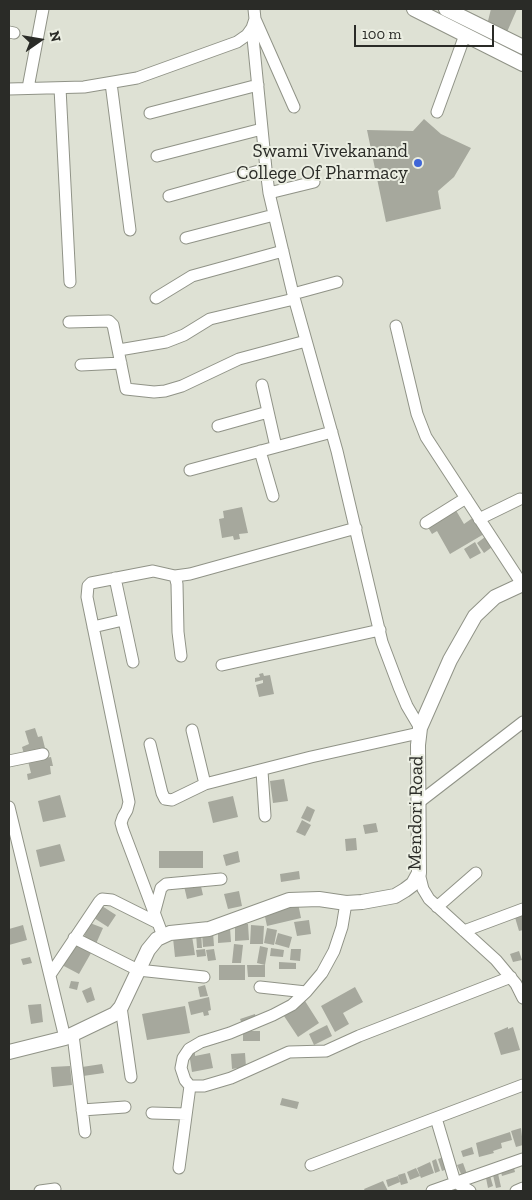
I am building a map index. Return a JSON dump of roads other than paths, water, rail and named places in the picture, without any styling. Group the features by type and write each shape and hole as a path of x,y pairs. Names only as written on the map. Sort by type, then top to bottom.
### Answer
{"main road":[{"path":"414,9 523,64"},
{"path":"446,9 523,47"},
{"name":"Mendori Road","path":"158,924 170,933 209,930 288,900 319,899 346,903 362,902 395,896 413,884 419,873 419,731 450,660 475,616 496,598 523,584"},
{"path":"9,1052 69,1037 115,1014 121,1007 148,950 157,939 158,924"}],"street":[{"path":"28,88 43,9"},
{"path":"9,89 84,87 137,78 237,42 247,35 254,19"},
{"path":"150,744 162,793 165,799 172,800 205,784 419,731 398,687 380,630 332,432 293,296 274,215 266,169 254,19"},
{"path":"254,19 294,107"},
{"path":"437,112 465,35"},
{"path":"111,83 130,230"},
{"path":"150,113 258,85"},
{"path":"60,88 70,282"},
{"path":"157,156 262,129"},
{"path":"169,196 266,169"},
{"path":"270,193 314,182"},
{"path":"186,238 274,215"},
{"path":"156,298 192,276 283,252"},
{"path":"119,350 166,342 184,335 210,319 337,282"},
{"path":"69,322 109,321 113,325 126,389 165,391 182,386 239,360 306,341"},
{"path":"396,326 421,427 434,450 523,584"},
{"path":"81,365 121,362"},
{"path":"262,385 276,447"},
{"path":"218,426 268,412"},
{"path":"190,470 332,432"},
{"path":"260,451 273,496"},
{"path":"426,523 466,498"},
{"path":"479,519 520,499"},
{"path":"158,924 121,823 129,802 86,592 88,586 91,583 152,571 175,576 190,574 356,528"},
{"path":"175,576 181,656"},
{"path":"115,578 133,662"},
{"path":"93,627 123,620"},
{"path":"222,665 380,630"},
{"path":"418,803 523,722"},
{"path":"192,730 205,784"},
{"path":"9,761 43,754"},
{"path":"262,771 266,816"},
{"path":"9,807 50,975 69,1037 85,1132"},
{"path":"419,873 423,889 437,908 496,960 510,977 523,998"},
{"path":"437,908 476,873"},
{"path":"158,924 158,895 161,888 166,884 221,878"},
{"path":"50,975 102,899 112,900 158,924"},
{"path":"179,1168 190,1086 185,1080 182,1068 183,1058 189,1049 201,1042 230,1033 273,1015 292,1005 306,992 322,973 334,951 342,927 346,903"},
{"path":"464,930 523,909"},
{"path":"74,938 138,970 204,977"},
{"path":"190,1086 204,1086 232,1078 289,1052 326,1051 359,1036 510,977"},
{"path":"260,987 306,992"},
{"path":"121,1007 131,1077"},
{"path":"311,1165 523,1085"},
{"path":"82,1110 125,1107"},
{"path":"152,1113 186,1114"},
{"path":"436,1118 455,1182 470,1191"},
{"path":"432,1191 523,1159"},
{"path":"516,1191 523,1188"},
{"path":"40,1191 55,1189"}],"place":[{"name":"Swami Vivekanand College Of Pharmacy","path":"418,163"}]}
